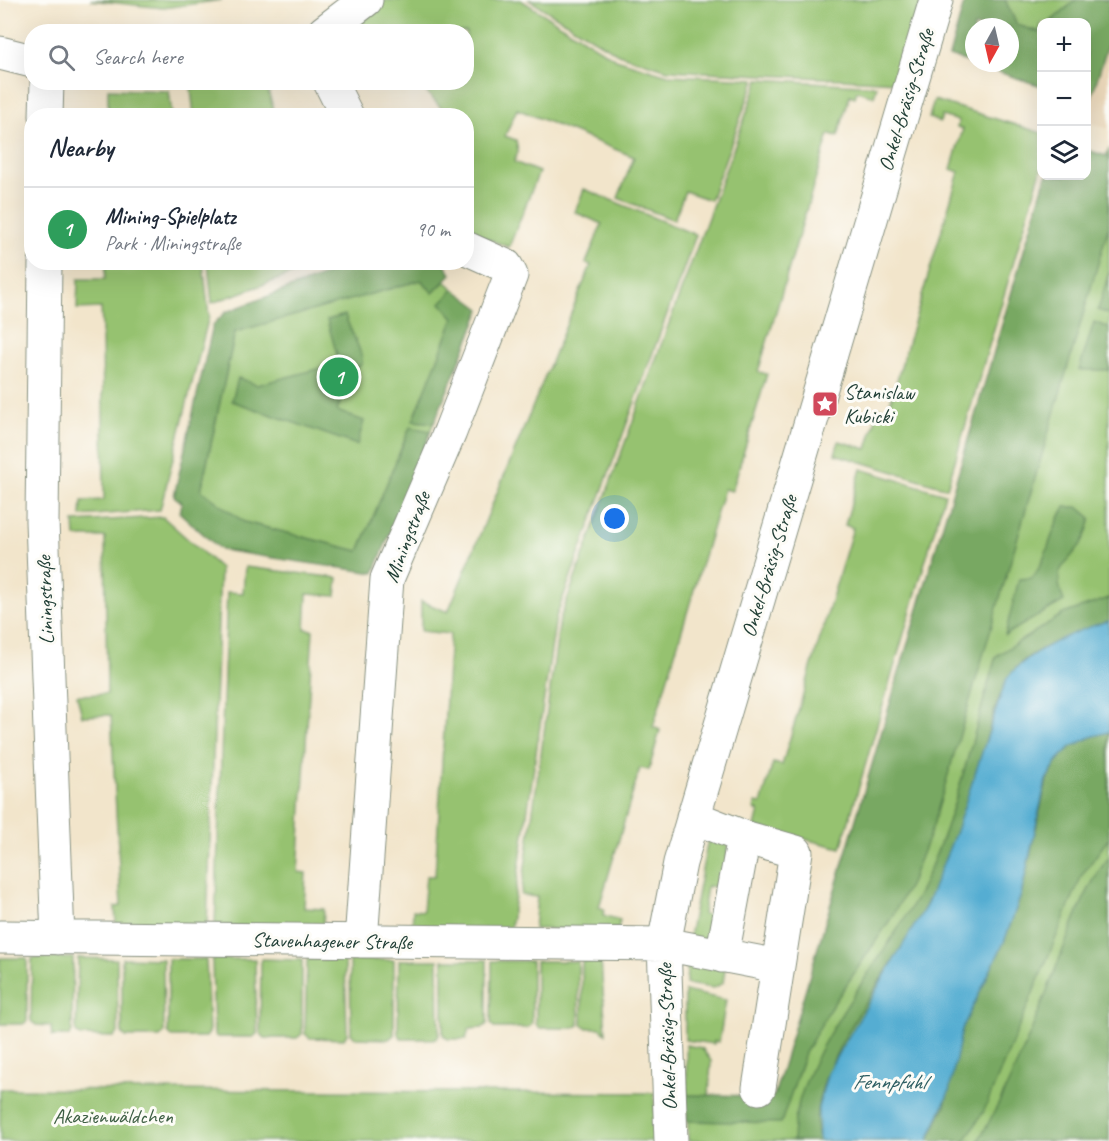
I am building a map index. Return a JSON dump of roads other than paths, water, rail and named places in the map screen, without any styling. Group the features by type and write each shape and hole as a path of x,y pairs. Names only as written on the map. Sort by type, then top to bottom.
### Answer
{"street":[{"path":"334,24 366,0"},
{"name":"Onkel-Bräsig-Straße","path":"671,1141 664,944 680,863 936,0"},
{"path":"0,52 24,59"},
{"path":"46,108 47,90"},
{"path":"334,90 343,108"},
{"name":"Miningstraße","path":"361,941 387,579 450,432 511,275 506,266 474,252"},
{"name":"Liningstraße","path":"45,270 42,521 58,938"},
{"path":"693,817 744,837 796,852 759,1088"},
{"path":"722,956 744,837"},
{"name":"Stavenhagener Straße","path":"0,937 664,944 778,966"}],"water":[{"name":"Fennpfuhl","path":"1109,621 1109,732 1091,737 1071,747 1058,760 1046,780 1021,895 1004,942 962,1029 949,1092 928,1141 819,1141 818,1108 828,1071 926,906 956,831 1006,680 1025,661 1053,643"}],"place":[{"name":"Mining-Spielplatz","path":"339,377"},
{"name":"Stanislaw Kubicki","path":"825,404"}],"park label":[{"name":"Akazienwäldchen","path":"113,1116"}]}
